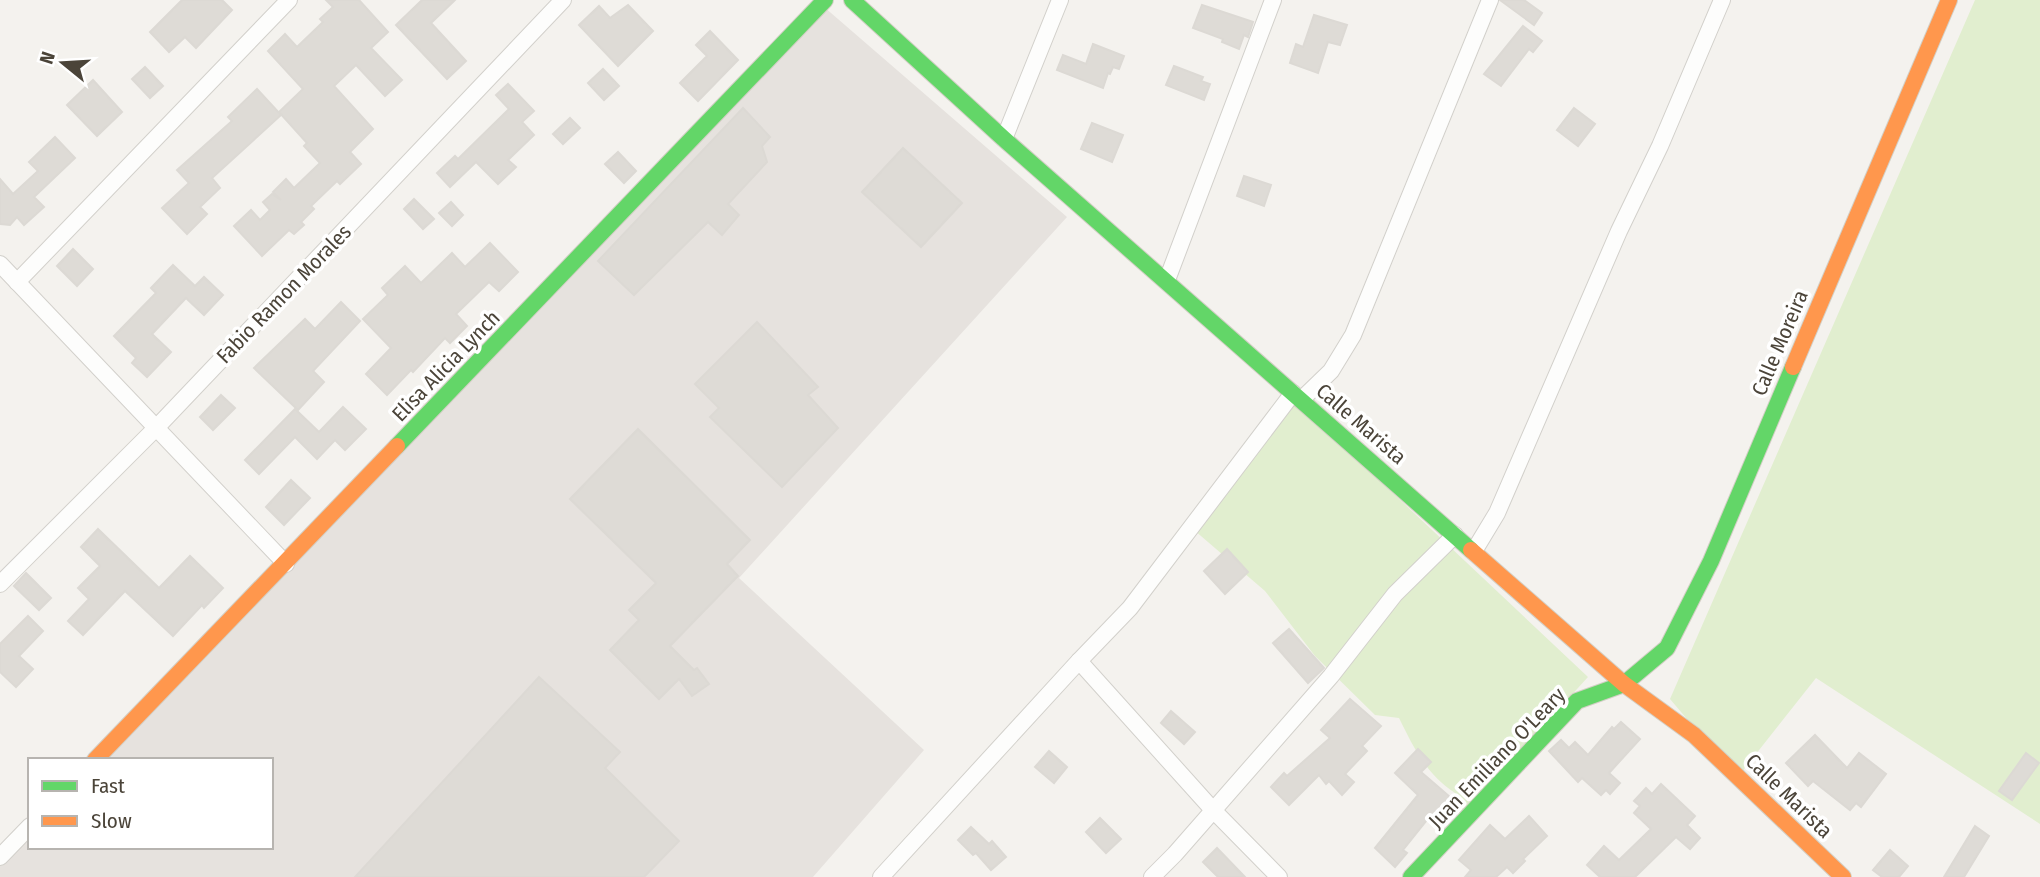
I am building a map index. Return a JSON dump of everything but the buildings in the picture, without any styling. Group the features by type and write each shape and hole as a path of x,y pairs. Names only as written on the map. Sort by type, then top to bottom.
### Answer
{"street":[{"path":"17,282 289,0"},
{"name":"Fabio Ramon Morales","path":"0,584 157,427 563,0"},
{"name":"Elisa Alicia Lynch","path":"96,758 286,564 825,0"},
{"name":"Calle Marista","path":"852,0 1004,139 1624,684 1694,735 1843,877"},
{"path":"1004,139 1060,0"},
{"path":"1167,280 1273,0"},
{"path":"881,877 1130,608 1297,396 1331,371 1353,335 1371,293 1386,248 1490,0"},
{"path":"1474,551 1497,513 1722,0"},
{"name":"Calle Moreira","path":"1624,684 1667,648 1711,561 1945,1"},
{"path":"0,264 286,564"},
{"path":"1152,877 1332,676 1395,594 1455,534"},
{"path":"1079,661 1213,810 1279,877"},
{"name":"Juan Emiliano O'Leary","path":"1411,877 1577,701 1624,684"},
{"path":"0,857 28,828"}],"shaded area":[{"path":"816,0 1067,217 739,578 924,750 813,877 0,877 0,865 28,836 28,849 273,849 273,758 101,758"}],"green space":[{"path":"1975,0 2040,0 2040,824 1816,678 1737,778 1670,699"},
{"path":"1292,398 1588,677 1459,818 1455,793 1428,769 1399,718 1375,715 1315,656 1265,591 1187,524"}],"traffic: fast":[{"path":"397,446 825,0"},
{"path":"852,0 1004,139 1471,550"},
{"path":"1411,877 1577,701 1624,684 1667,648 1711,561 1793,367"}],"traffic: slow":[{"path":"1793,367 1949,0"},
{"path":"97,758 397,446"},
{"path":"1471,550 1624,684 1694,735 1843,877"}]}
